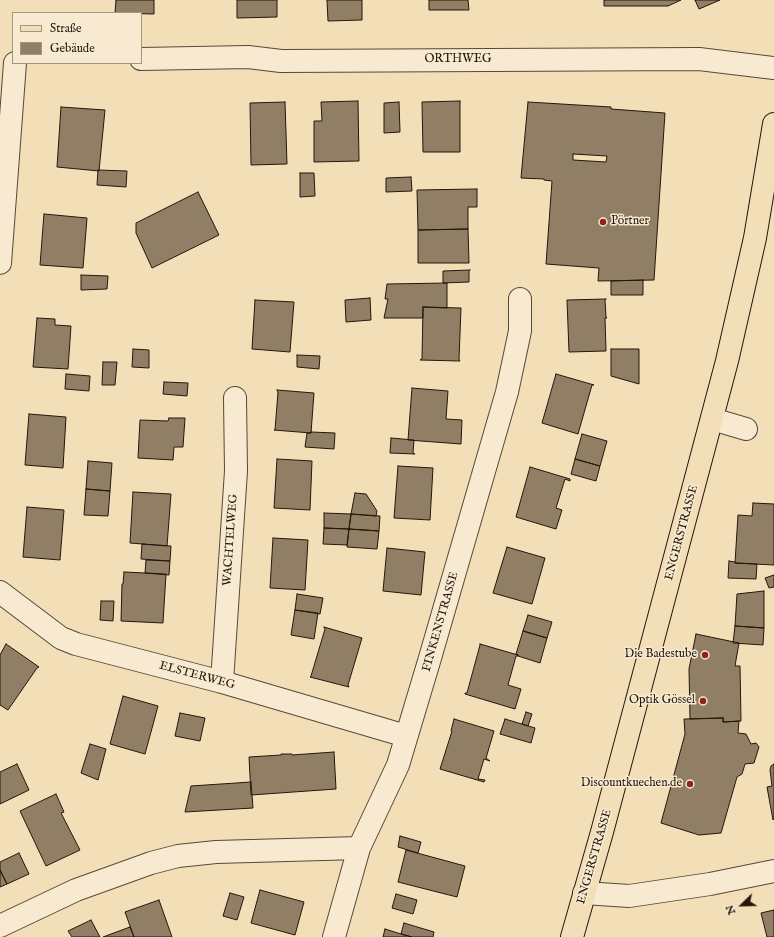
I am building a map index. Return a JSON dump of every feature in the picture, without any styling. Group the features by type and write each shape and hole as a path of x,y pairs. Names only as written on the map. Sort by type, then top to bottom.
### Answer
{"main road":[{"name":"ENGERSTRASSE","path":"572,937 602,832 712,419 755,238 774,124"}],"street":[{"name":"ORTHWEG","path":"142,59 248,57 282,61 699,59 774,68"},
{"path":"0,62 12,62"},
{"path":"0,263 14,64"},
{"name":"FINKENSTRASSE","path":"334,937 359,848 398,765 430,658 507,392 520,331 520,299"},
{"name":"WACHTELWEG","path":"222,682 236,471 235,398"},
{"path":"712,419 746,429"},
{"name":"ELSTERWEG","path":"0,592 61,638 76,644 222,682 406,736"},
{"path":"0,926 76,890 151,863 178,856 216,852 359,848"},
{"path":"584,893 629,896 710,884 774,871"}],"building":[{"path":"116,0 154,0 154,14 142,14 142,12 115,12"},
{"path":"237,0 277,0 277,17 237,18"},
{"path":"327,0 362,0 362,20 328,21"},
{"path":"429,0 468,0 469,10 429,10"},
{"path":"604,0 681,0 668,6 604,6"},
{"path":"695,0 720,0 699,9"},
{"path":"358,101 359,161 314,162 314,121 322,121 321,102"},
{"path":"460,101 460,152 423,152 422,102"},
{"path":"285,102 287,164 251,165 250,103"},
{"path":"399,102 400,132 384,133 384,103"},
{"name":"Pörtner","path":"528,102 611,107 611,109 665,113 654,280 598,281 599,268 546,264 552,181 544,179 521,178","holes":["573,154 607,156 606,162 573,160"]},
{"path":"61,107 105,110 99,171 57,167"},
{"path":"98,170 127,171 126,187 97,185"},
{"path":"300,173 314,173 315,196 300,197"},
{"path":"411,177 412,191 386,192 386,178"},
{"path":"477,189 477,207 468,207 468,229 418,230 417,190"},
{"path":"198,192 219,235 152,268 136,233 136,223"},
{"path":"44,214 87,218 83,268 40,265"},
{"path":"468,229 469,263 418,263 418,230"},
{"path":"470,270 469,282 443,283 443,271"},
{"path":"81,275 108,276 107,289 81,290"},
{"path":"643,280 643,295 611,295 611,281"},
{"path":"447,283 447,308 423,307 423,318 384,318 388,299 385,299 387,284"},
{"path":"370,298 371,320 346,322 345,300"},
{"path":"606,299 606,351 569,352 567,300"},
{"path":"255,300 294,302 290,352 252,349"},
{"path":"423,307 461,308 460,361 420,360 422,359"},
{"path":"37,318 55,319 55,325 71,326 68,369 33,367"},
{"path":"133,349 149,350 149,368 132,367"},
{"path":"611,349 639,349 639,384 611,376"},
{"path":"297,355 320,356 319,369 297,367"},
{"path":"103,362 117,362 115,385 102,385"},
{"path":"66,374 90,376 89,391 65,389"},
{"path":"556,374 594,385 592,385 578,434 542,423"},
{"path":"164,382 188,383 187,396 163,394"},
{"path":"412,388 448,391 446,419 462,420 461,444 408,440"},
{"path":"277,390 314,393 311,433 274,430"},
{"path":"29,414 66,417 63,468 25,465"},
{"path":"169,418 185,418 183,447 174,447 173,460 138,458 140,420 168,421"},
{"path":"307,433 335,433 334,449 305,447"},
{"path":"582,434 607,441 600,466 575,459"},
{"path":"391,438 414,440 413,453 415,454 390,453"},
{"path":"277,459 312,461 310,510 274,508"},
{"path":"575,459 600,466 596,481 571,474"},
{"path":"88,461 112,463 110,491 86,489"},
{"path":"398,466 433,468 430,520 394,518"},
{"path":"530,467 570,479 570,481 565,479 556,508 562,510 556,529 516,517"},
{"path":"86,489 110,491 108,516 84,515"},
{"path":"133,492 171,494 167,546 130,543"},
{"path":"355,493 366,494 377,511 376,516 351,514"},
{"path":"753,503 774,504 774,565 735,563 738,515 752,516"},
{"path":"27,507 64,510 60,560 23,557"},
{"path":"324,513 351,514 349,529 324,528"},
{"path":"351,514 380,516 379,531 349,529"},
{"path":"324,528 349,529 347,545 323,544"},
{"path":"349,529 379,531 377,549 347,547"},
{"path":"273,538 308,540 305,590 270,588"},
{"path":"142,544 171,546 170,561 141,559"},
{"path":"507,547 545,558 532,604 493,593"},
{"path":"387,548 425,552 421,595 383,591"},
{"path":"146,560 170,561 169,575 145,573"},
{"path":"729,561 735,563 757,564 756,579 728,578"},
{"path":"124,572 166,574 163,623 121,621 122,584"},
{"path":"774,575 774,587 769,588 765,578"},
{"path":"764,591 764,628 735,626 737,594"},
{"path":"297,594 323,598 320,614 295,610"},
{"path":"101,601 114,601 113,621 100,620"},
{"path":"295,610 318,613 314,639 291,635"},
{"path":"528,615 552,622 547,638 523,631"},
{"path":"735,626 764,628 763,645 733,643"},
{"path":"324,627 362,638 348,685 349,687 310,677 325,629"},
{"path":"523,631 547,638 540,663 516,654"},
{"path":"696,634 739,643 735,666 740,666 741,721 723,722 723,718 690,719 689,669"},
{"path":"6,644 39,667 8,710 0,705 0,655"},
{"path":"480,644 518,655 516,656 508,685 521,689 515,709 465,694 467,693"},
{"path":"123,696 158,706 145,754 110,744"},
{"path":"526,712 532,714 528,726 522,724"},
{"path":"180,713 205,718 200,741 175,736"},
{"path":"723,718 723,722 739,721 738,733 746,734 751,744 756,743 759,747 754,763 745,764 742,774 737,777 721,833 699,835 661,823 685,734 684,719"},
{"path":"454,719 494,731 486,758 490,761 484,759 478,779 485,780 484,782 440,769 452,731"},
{"path":"505,719 535,728 531,743 500,734"},
{"path":"90,744 106,749 98,780 81,773"},
{"path":"334,752 336,789 251,795 249,757"},
{"path":"17,764 29,790 0,804 0,772"},
{"path":"774,764 773,820 767,787 772,786 770,770 771,766"},
{"path":"251,782 253,808 185,812 191,786"},
{"path":"56,794 64,812 61,813 80,850 46,866 20,811"},
{"path":"400,836 421,842 418,853 398,847"},
{"path":"406,850 465,866 457,897 398,882"},
{"path":"19,853 29,874 7,884 0,870 0,862"},
{"path":"0,870 7,884 0,887"},
{"path":"260,890 304,902 295,935 251,923"},
{"path":"230,893 244,897 237,920 223,916"},
{"path":"396,894 417,900 413,914 392,908"},
{"path":"159,900 172,937 134,937 125,912"},
{"path":"774,910 774,937 767,937 761,913"},
{"path":"91,920 100,937 72,937 68,931"},
{"path":"404,923 434,932 433,937 412,937 401,934"},
{"path":"130,927 134,937 103,937"},
{"path":"385,929 401,934 412,937 383,937"}],"place":[{"name":"Pörtner","path":"603,222"},
{"name":"Die Badestube","path":"705,655"},
{"name":"Optik Gössel","path":"703,701"},
{"name":"Discountkuechen.de","path":"690,784"}]}
